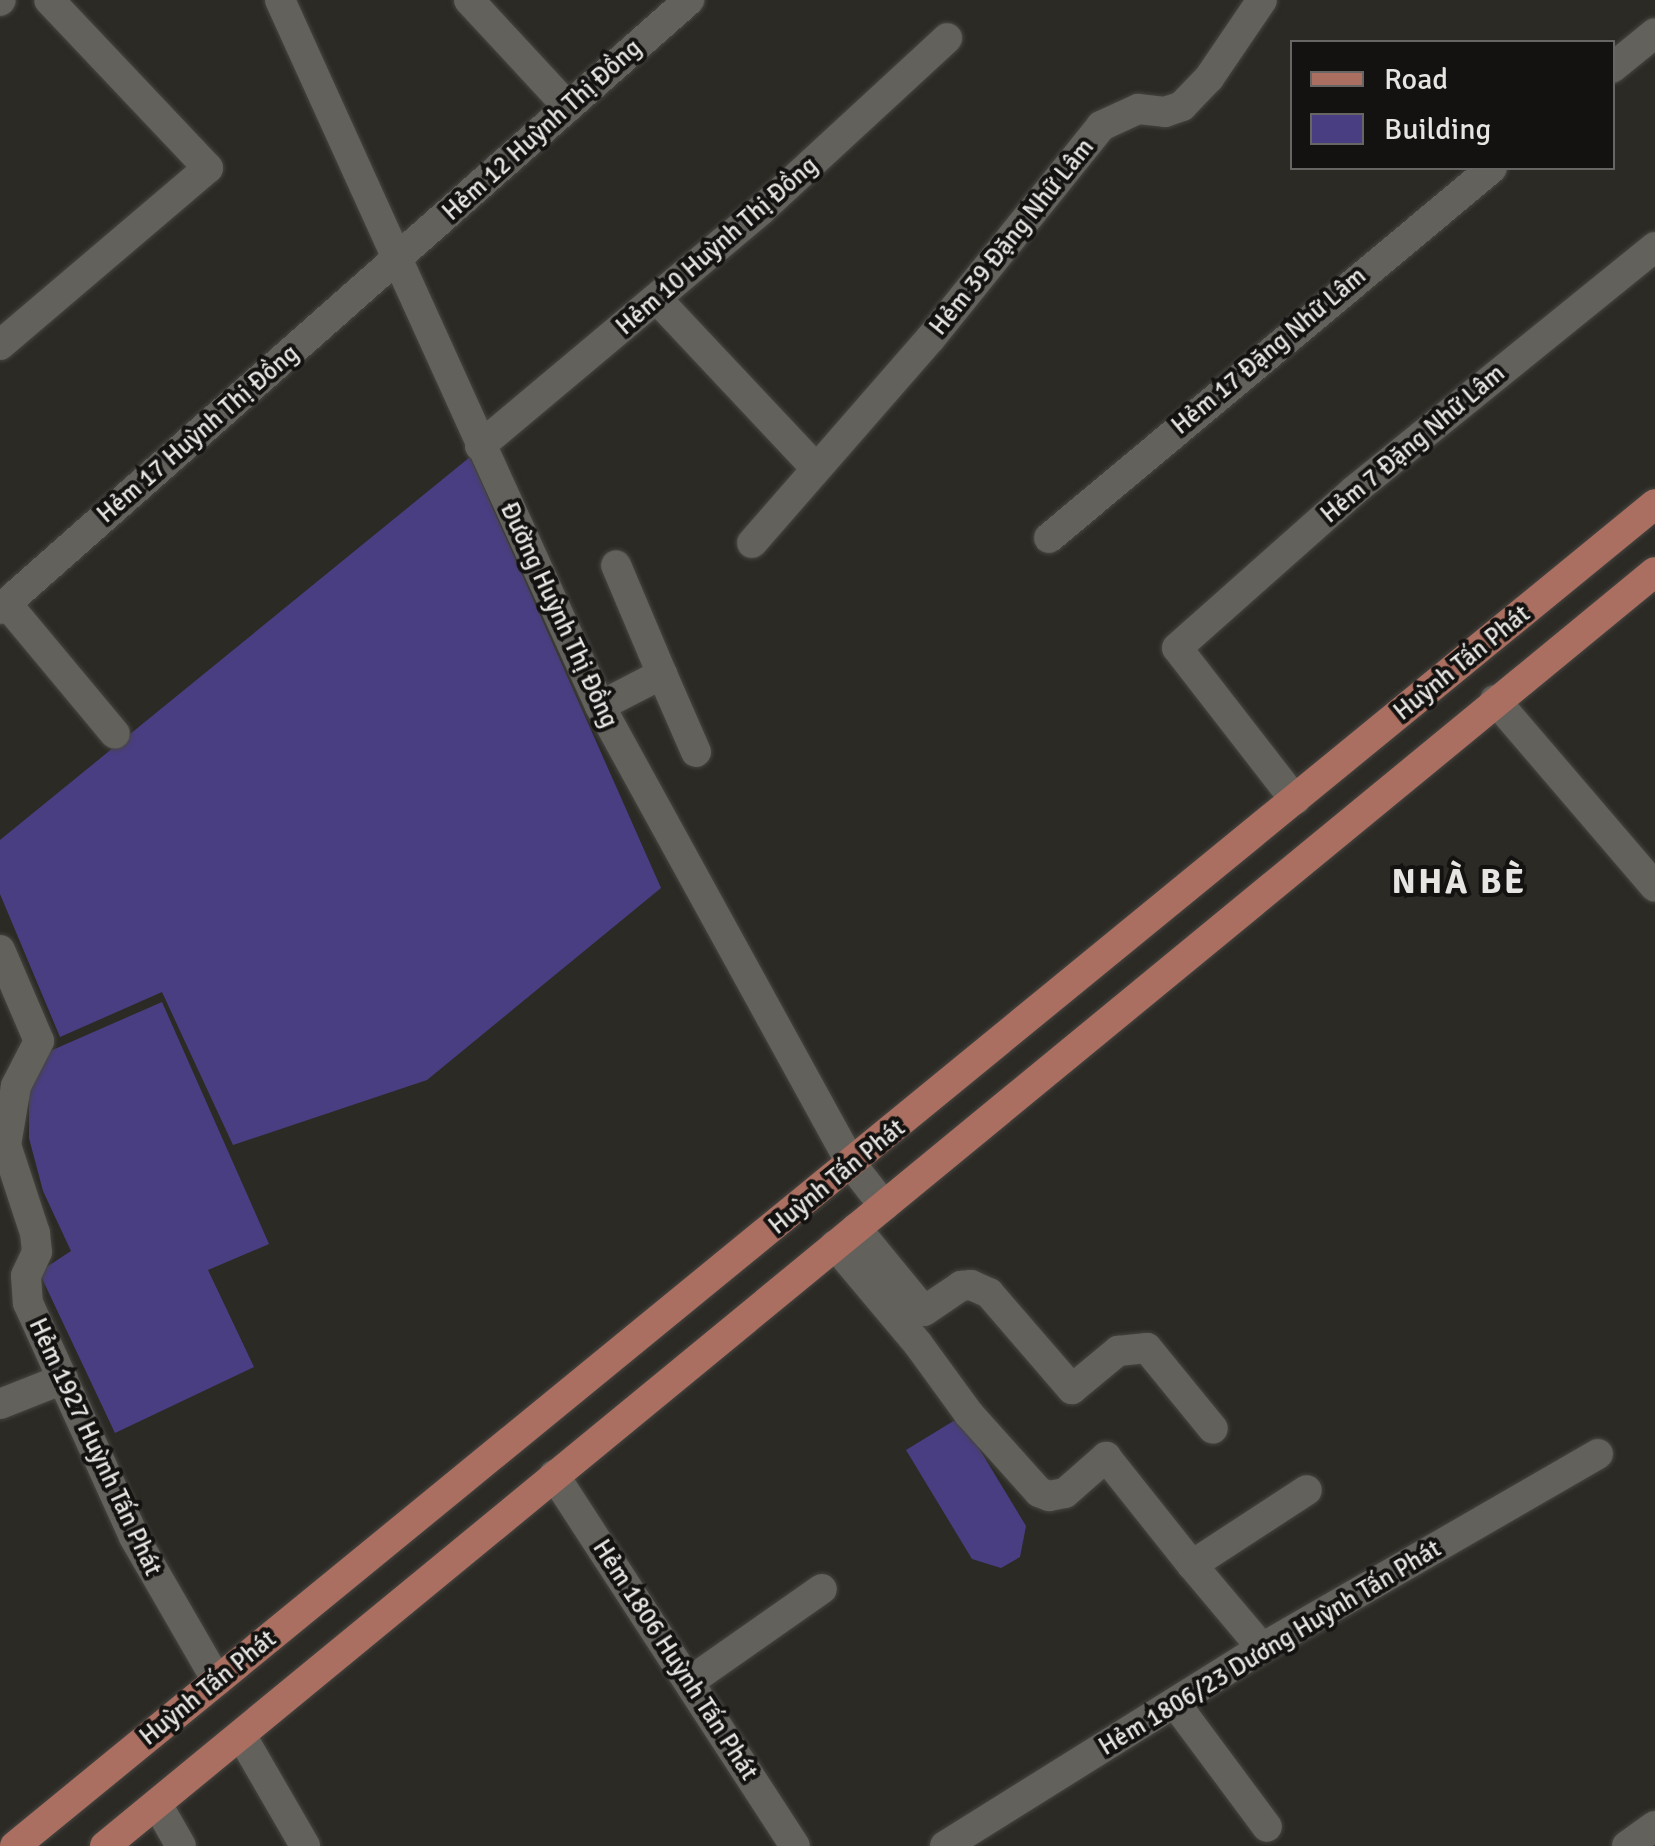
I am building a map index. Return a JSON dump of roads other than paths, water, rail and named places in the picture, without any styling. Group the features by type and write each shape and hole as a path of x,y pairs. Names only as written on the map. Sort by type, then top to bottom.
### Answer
{"main road":[{"name":"Huỳnh Tấn Phát","path":"15,1846 852,1165 1655,504"},
{"name":"Huỳnh Tấn Phát","path":"106,1846 1655,572"}],"street":[{"path":"0,345 208,168 49,0"},
{"name":"Đường Huỳnh Thị Đồng","path":"280,0 600,706 852,1165 884,1206"},
{"path":"469,0 568,107"},
{"name":"Hẻm 12 Huỳnh Thị Đồng","path":"396,259 688,0"},
{"name":"Hẻm 39 Đặng Nhữ Lâm","path":"752,543 930,339 1101,126 1138,109 1165,112 1182,106 1209,78 1262,0"},
{"path":"1615,65 1655,32"},
{"name":"Hẻm 10 Huỳnh Thị Đồng","path":"480,446 657,299 947,38"},
{"name":"Hẻm 17 Đặng Nhữ Lâm","path":"1049,538 1490,170"},
{"name":"Hẻm 7 Đặng Nhữ Lâm","path":"1295,800 1177,648 1355,490 1655,247"},
{"name":"Hẻm 17 Huỳnh Thị Đồng","path":"3,606 396,259"},
{"path":"657,299 815,467"},
{"path":"616,565 696,752"},
{"path":"3,606 116,734"},
{"path":"600,706 662,674"},
{"path":"1495,700 1655,887"},
{"name":"Hẻm 1927 Huỳnh Tấn Phát","path":"0,950 39,1040 16,1086 6,1145 35,1233 37,1252 26,1276 28,1303 141,1550 217,1682"},
{"path":"846,1237 924,1311 960,1286 971,1285 989,1293 1072,1389 1118,1351 1147,1348 1213,1429"},
{"path":"846,1237 969,1414 1038,1492 1048,1496 1065,1493 1106,1457 1262,1648"},
{"path":"0,1404 63,1380"},
{"name":"Hẻm 1806/23 Dương Huỳnh Tấn Phát","path":"945,1846 1262,1648 1598,1454"},
{"name":"Hẻm 1806 Huỳnh Tấn Phát","path":"554,1475 795,1846"},
{"path":"1192,1566 1307,1490"},
{"path":"689,1682 822,1590"},
{"path":"1175,1702 1267,1827"},
{"path":"241,1735 305,1846"},
{"path":"157,1804 182,1846"},
{"path":"1627,1846 1655,1826"}],"district":[{"name":"NHÀ BÈ","path":"1459,882"}]}
